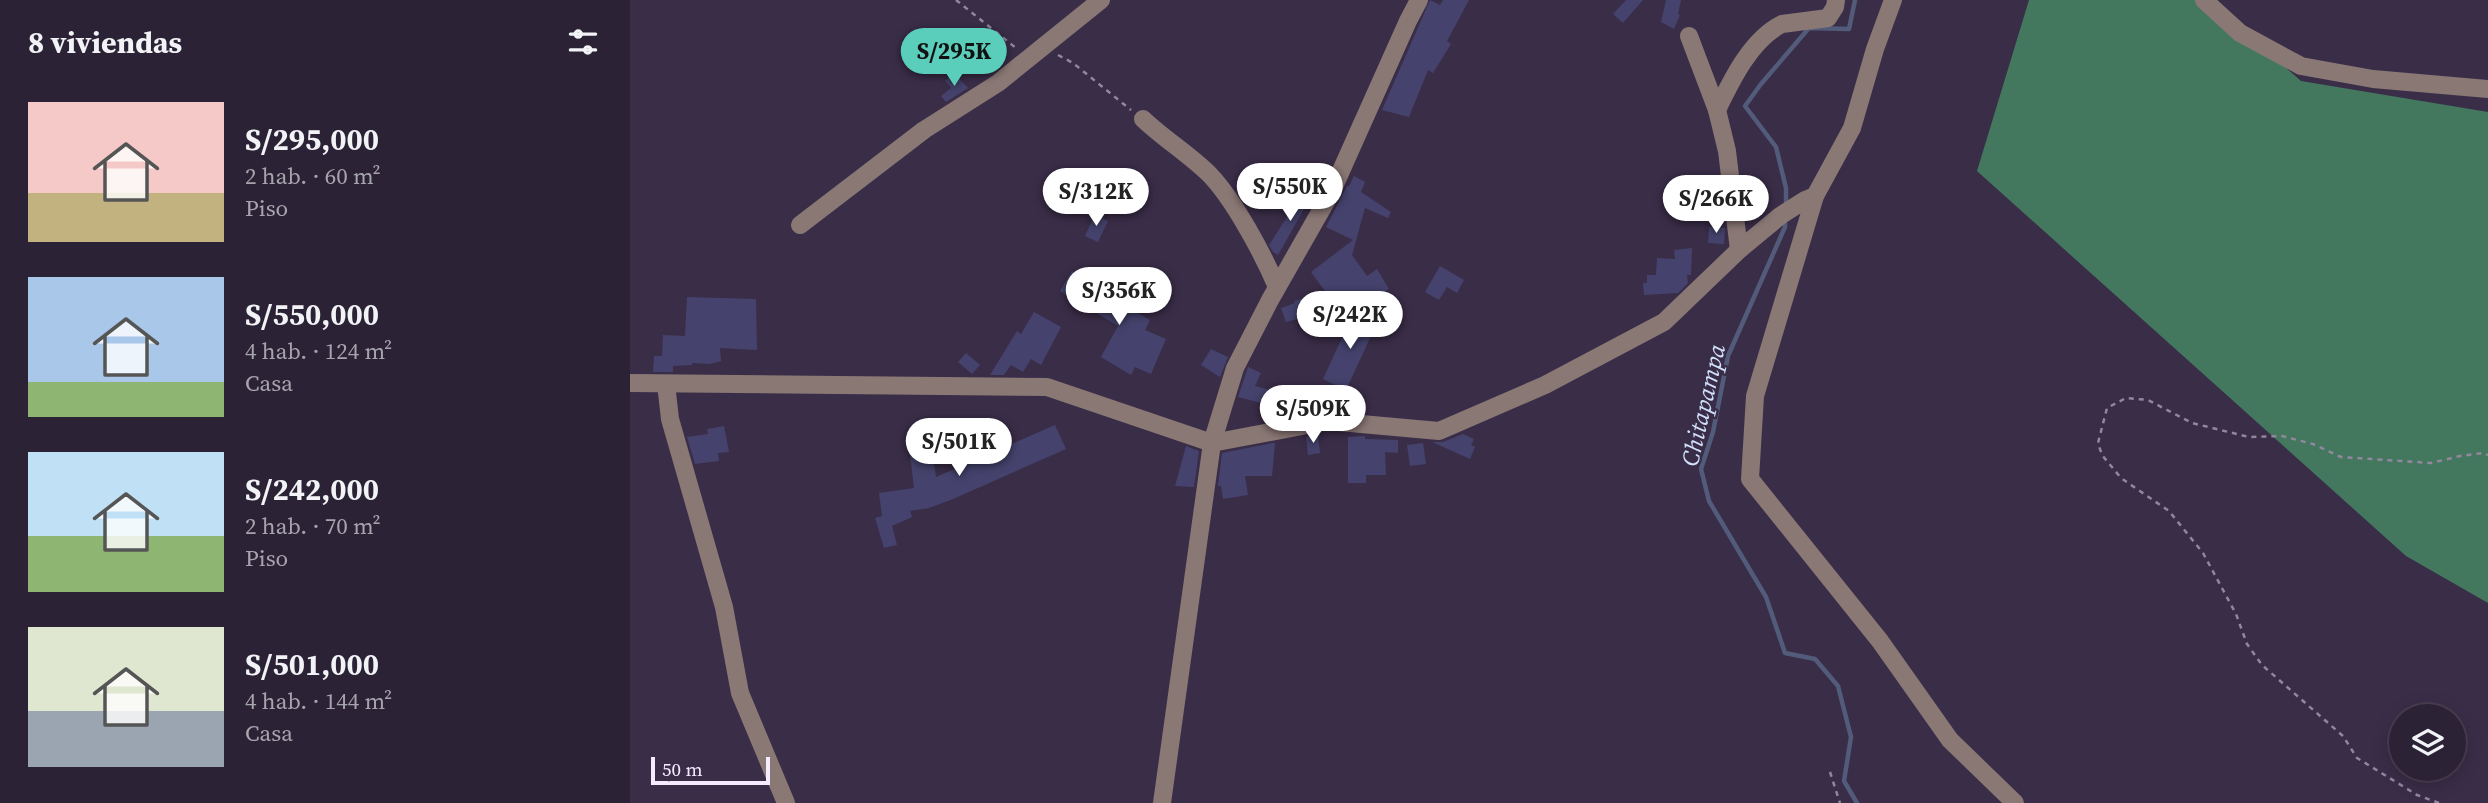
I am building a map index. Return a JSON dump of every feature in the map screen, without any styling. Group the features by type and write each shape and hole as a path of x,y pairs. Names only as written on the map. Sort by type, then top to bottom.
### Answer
{"street":[{"path":"800,225 914,137 998,83 1101,0"},
{"path":"1162,803 1212,443 1235,368 1332,191 1419,0"},
{"path":"1717,110 1735,73 1776,26 1828,18 1836,0"},
{"path":"1893,0 1875,49 1852,128 1810,198 1755,396 1750,479 1880,641 1950,740 2015,803"},
{"path":"2204,0 2240,33 2301,66 2373,79 2488,89"},
{"path":"1689,36 1717,110 1727,151 1739,250"},
{"path":"1143,119 1210,176 1229,200 1267,264 1277,287"},
{"path":"630,383 1047,387 1212,443 1328,421 1438,431 1545,385 1664,322 1739,250 1780,216 1810,198"},
{"path":"666,384 670,419 724,607 740,693 786,803"}],"path":[{"path":"956,0 1036,53 1073,64 1143,119"},
{"path":"2439,803 2417,795 2357,758 2343,736 2262,665 2247,644 2236,614 2203,553 2169,511 2121,478 2102,455 2098,443 2107,408 2126,398 2148,400 2192,424 2249,437 2282,436 2313,444 2341,457 2431,463 2460,456 2483,453 2488,455"},
{"path":"1830,772 1840,803"}],"green space":[{"path":"2029,0 2210,0 2301,81 2488,112 2488,603 2406,556 1977,171"}],"building":[{"path":"1430,0 1440,5 1443,0 1469,0 1447,41 1451,44 1433,73 1428,70 1409,117 1382,110"},
{"path":"1626,0 1643,0 1623,23 1613,14"},
{"path":"1666,0 1681,0 1680,15 1674,29 1661,22"},
{"path":"954,73 968,88 946,102 941,96 951,88 945,81"},
{"path":"1354,176 1365,182 1361,192 1391,212 1388,218 1365,208 1352,255 1367,276 1377,269 1389,289 1355,310 1359,302 1286,322 1281,308 1325,291 1311,272 1353,240 1326,227"},
{"path":"1304,190 1312,195 1278,255 1269,245"},
{"path":"1095,214 1108,221 1098,242 1085,236"},
{"path":"1709,227 1725,228 1724,244 1708,243"},
{"path":"1692,248 1691,275 1687,275 1688,283 1678,293 1644,295 1643,283 1647,283 1647,275 1656,275 1657,258 1675,259 1674,250"},
{"path":"1440,266 1464,280 1457,293 1447,287 1439,300 1425,292"},
{"path":"1072,271 1113,295 1111,298 1150,320 1145,330 1166,339 1151,374 1135,367 1131,375 1101,357 1118,326 1060,291"},
{"path":"687,297 756,299 757,350 720,348 721,361 673,366 673,372 653,372 654,356 662,356 663,335 685,336"},
{"path":"1034,312 1061,327 1041,365 1031,359 1023,372 1011,365 1004,375 990,375 1017,331 1021,334"},
{"path":"1354,312 1377,323 1346,390 1323,379"},
{"path":"1211,349 1228,357 1220,377 1201,365"},
{"path":"966,353 980,365 972,374 958,362"},
{"path":"1248,367 1261,373 1255,386 1285,394 1286,391 1323,397 1320,411 1310,413 1238,397"},
{"path":"1055,425 1066,449 953,499 929,508 910,511 912,517 892,526 897,545 884,548 875,518 882,516 879,493 914,488 909,447 931,444 936,477"},
{"path":"724,426 729,452 718,453 719,461 695,464 687,437 708,434 707,429"},
{"path":"1318,434 1320,453 1308,455 1306,437"},
{"path":"1463,434 1474,439 1471,445 1475,447 1470,459 1432,442 1443,442"},
{"path":"1365,436 1365,439 1398,440 1398,453 1385,452 1386,475 1366,475 1366,483 1348,483 1348,437"},
{"path":"1275,443 1272,476 1245,476 1248,495 1223,499 1221,486 1218,486 1222,453"},
{"path":"1423,443 1426,464 1410,466 1407,445"},
{"path":"1186,446 1199,451 1194,487 1175,486"}],"waterway":[{"name":"Chitapampa","path":"1786,208 1786,188 1776,147 1745,106 1809,28 1849,29 1855,0"},
{"name":"Chitapampa","path":"1785,220 1785,227 1728,356 1713,432 1701,469 1709,501 1766,597 1785,653 1815,659 1838,686 1851,737 1844,781 1857,803"}]}
